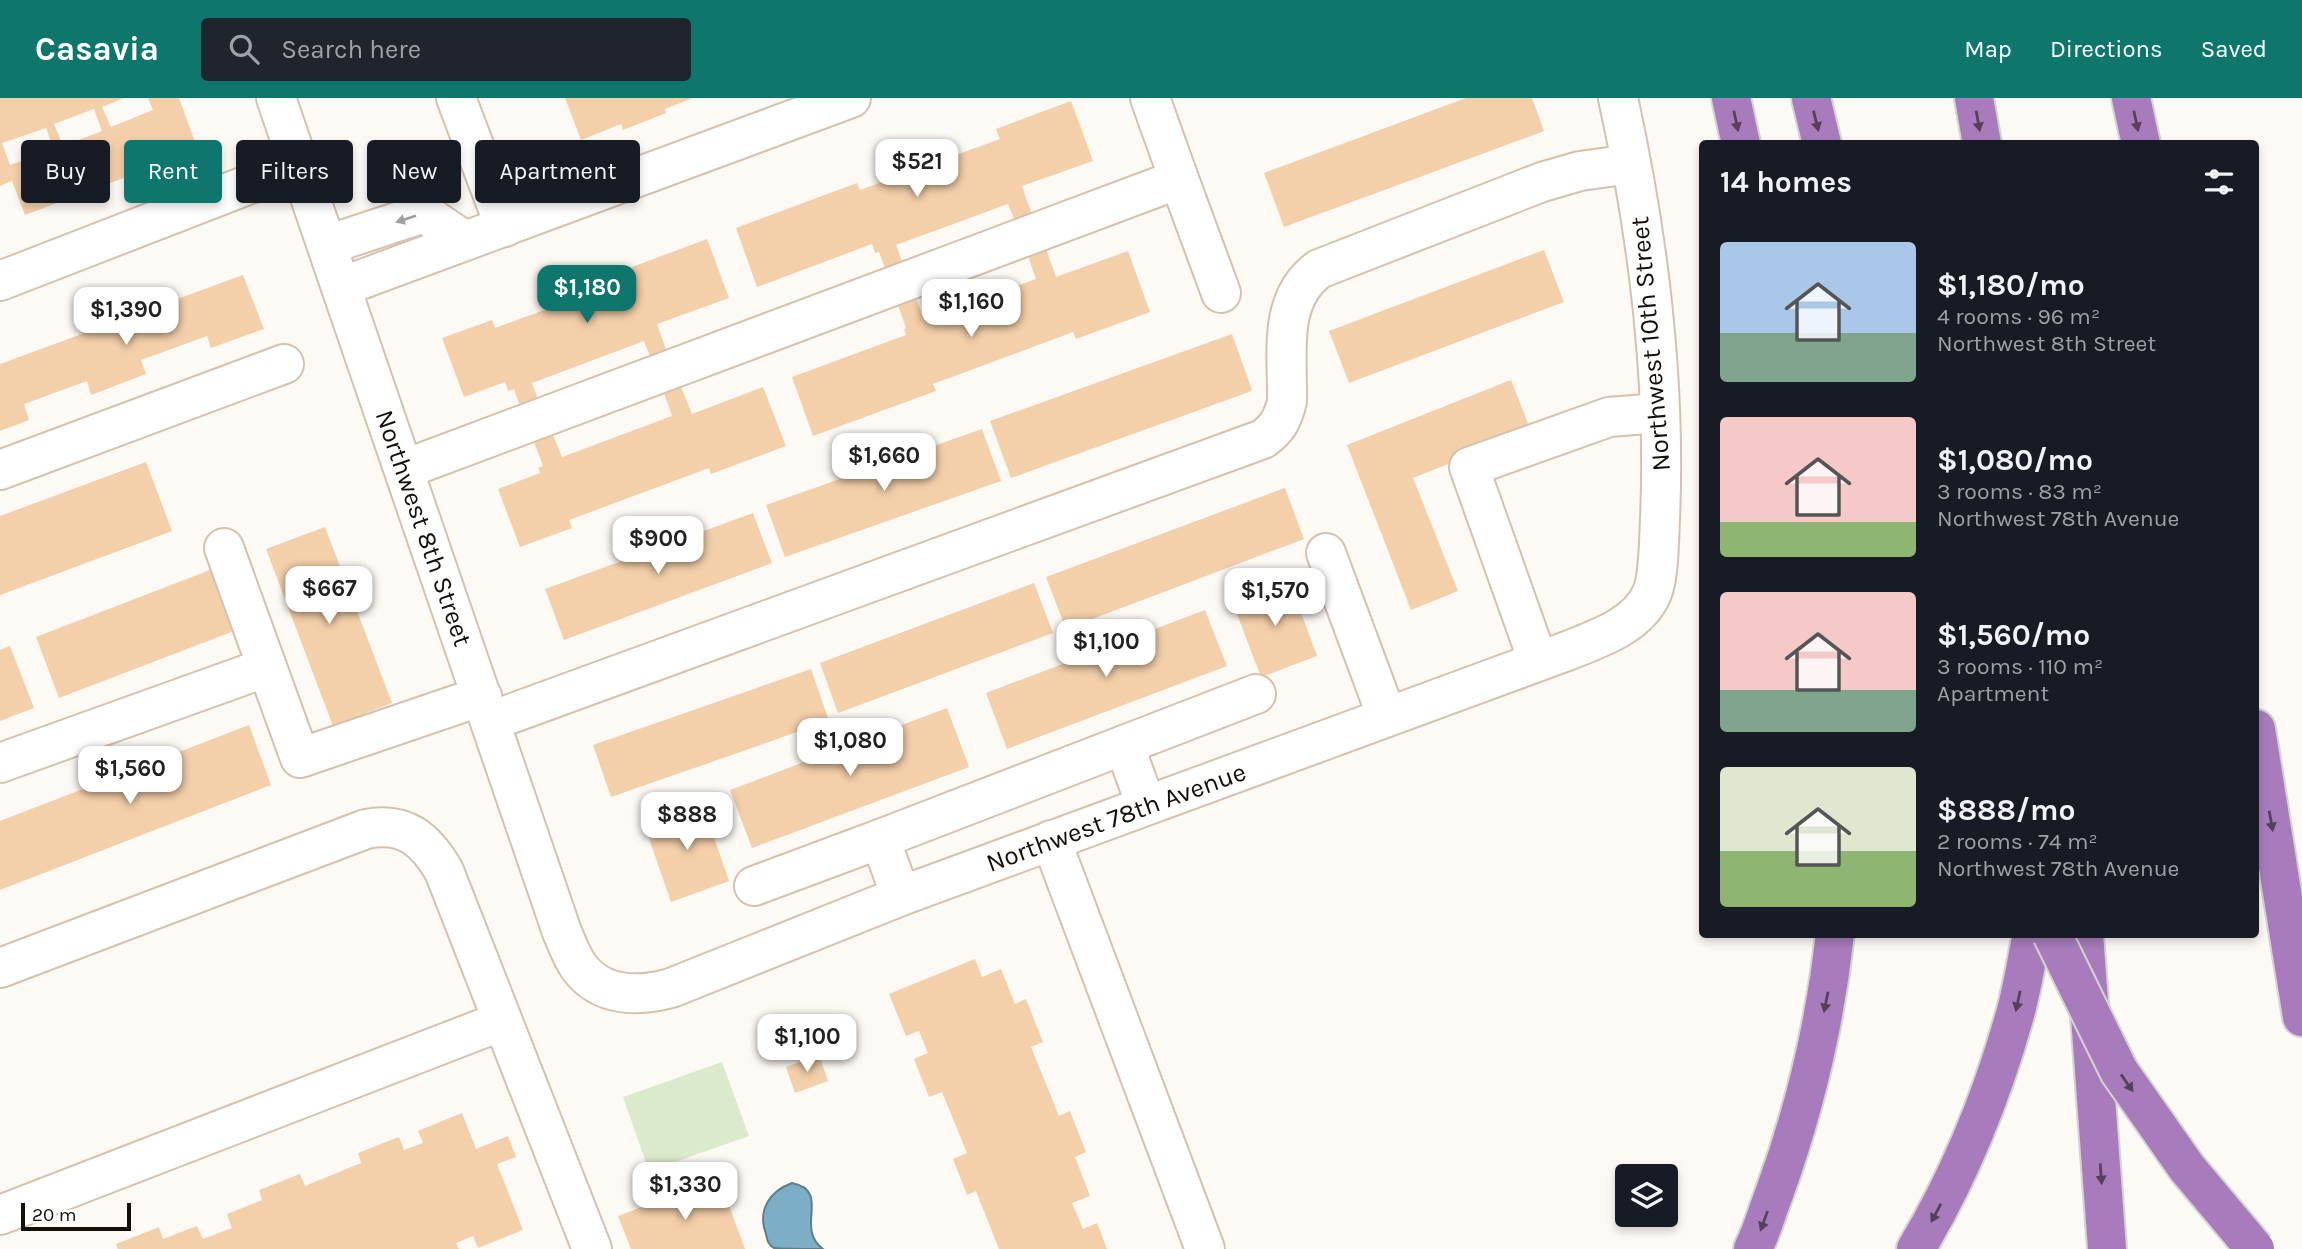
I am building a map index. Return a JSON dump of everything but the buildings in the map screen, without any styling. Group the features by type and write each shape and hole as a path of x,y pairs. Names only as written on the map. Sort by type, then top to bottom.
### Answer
{"highway":[{"path":"1731,98 1740,140"},
{"path":"1811,98 1821,140"},
{"path":"1974,98 1981,140"},
{"path":"2132,98 2140,140"},
{"path":"2259,748 2302,1017"},
{"path":"1753,1249 1785,1164 1809,1088 1828,997 1835,938"},
{"path":"1916,1249 1958,1171 1989,1097 2015,1016 2031,938"},
{"path":"2054,938 2119,1071 2187,1168 2255,1249"},
{"path":"2084,938 2107,1249"}],"street":[{"name":"Northwest 8th Street","path":"276,98 291,140"},
{"path":"456,98 505,227"},
{"path":"341,286 851,98"},
{"path":"1150,98 1221,293"},
{"name":"Northwest 10th Street","path":"1618,98 1648,276 1659,413 1661,487 1653,591"},
{"path":"224,548 300,758 487,708 1263,439 1275,430 1284,415 1287,401 1289,312 1306,279 1319,269 1542,182 1580,171 1631,164"},
{"path":"405,468 1179,178"},
{"path":"0,281 236,189"},
{"name":"Northwest 8th Street","path":"312,203 556,915 574,958"},
{"path":"327,245 424,213 465,241"},
{"path":"0,470 284,364"},
{"path":"1538,661 1469,467 1609,417 1659,413"},
{"path":"1326,553 1387,717"},
{"name":"Northwest 78th Avenue","path":"574,958 591,979 604,987 632,994 655,992 685,982 901,896 1538,661 1612,631 1644,605 1653,591"},
{"path":"0,763 267,667"},
{"path":"754,886 1256,694"},
{"path":"1124,745 1146,805"},
{"path":"0,968 353,834 379,826 416,836 432,851 444,871 592,1249"},
{"path":"880,839 901,896"},
{"path":"1051,841 1205,1249"},
{"path":"0,1215 502,1021"}],"green space":[{"path":"722,1062 749,1136 649,1171 623,1097"}],"water":[{"path":"792,1183 804,1187 810,1194 812,1231 815,1240 823,1249 774,1248 768,1242 764,1209 777,1191"}]}
